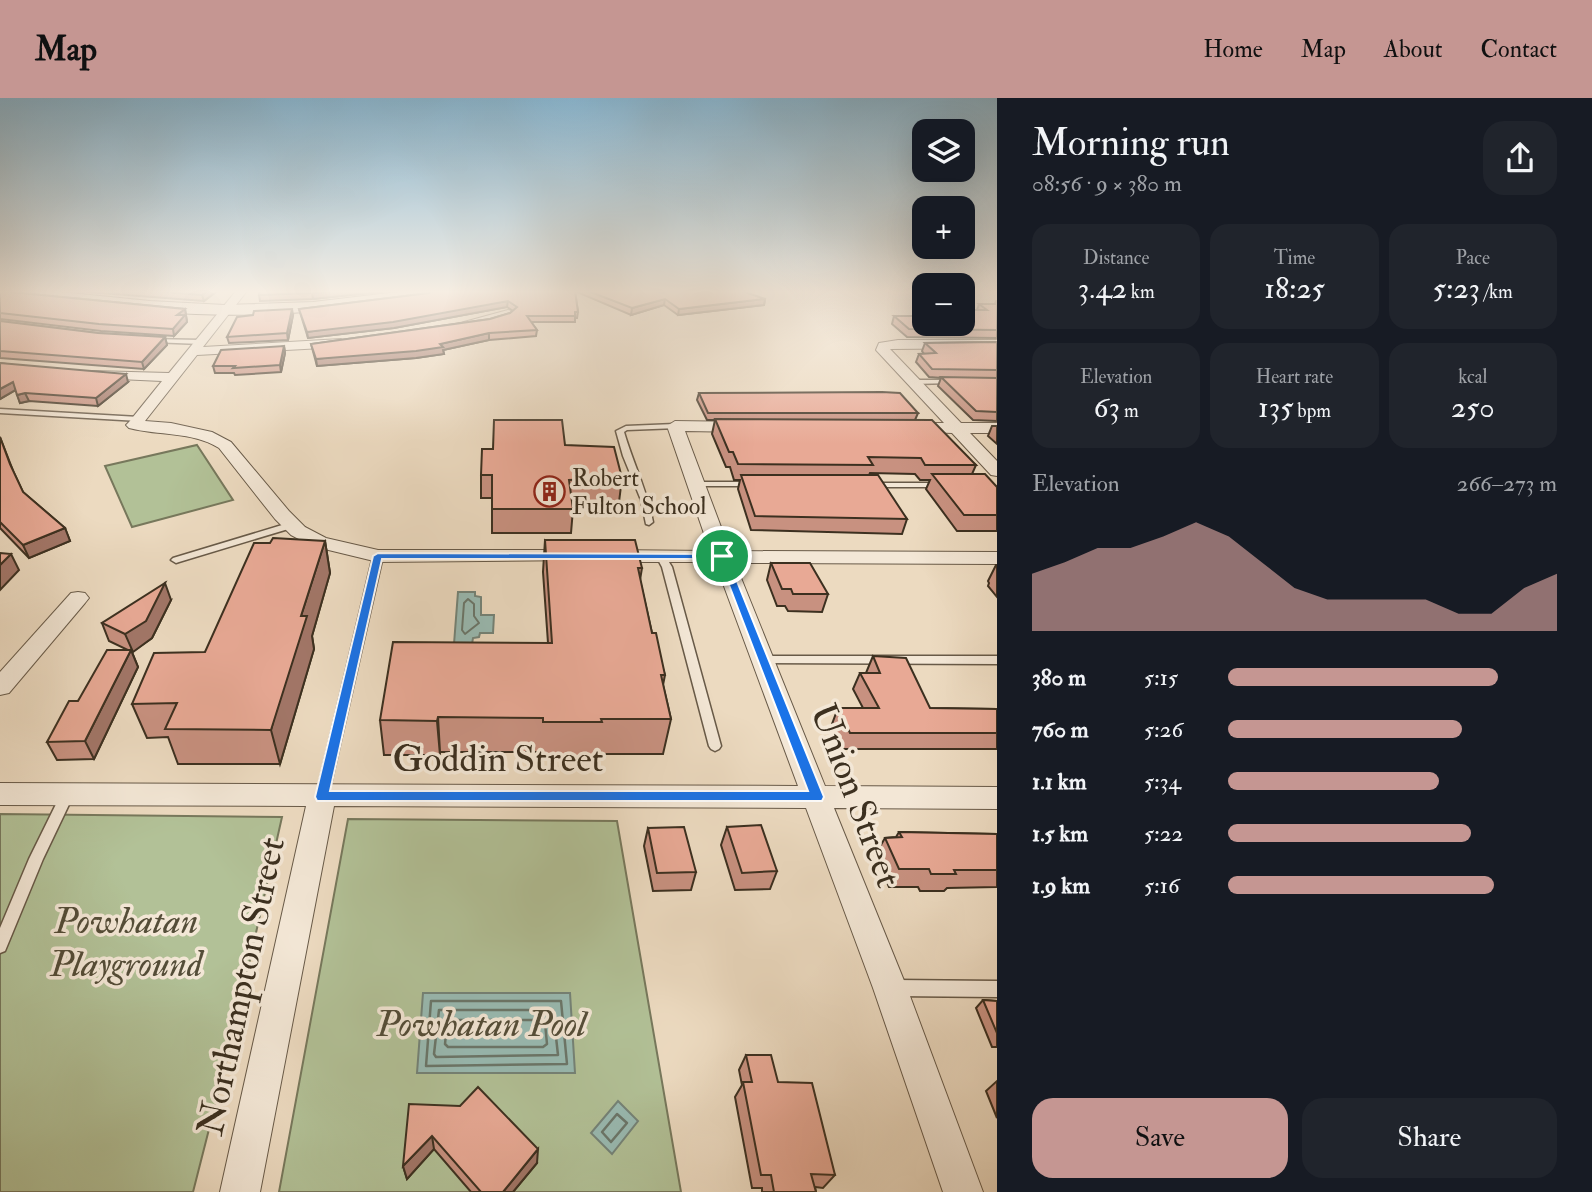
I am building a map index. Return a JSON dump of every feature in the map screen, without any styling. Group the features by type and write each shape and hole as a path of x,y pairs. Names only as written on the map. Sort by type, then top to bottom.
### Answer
{"street":[{"path":"136,422 201,342"},
{"path":"198,346 293,348 350,342"},
{"path":"997,344 898,344 884,346 883,350 997,471"},
{"path":"81,373 174,377"},
{"path":"136,422 193,431 212,437 225,445 292,525 319,542 378,556 997,558"},
{"path":"675,426 755,427"},
{"name":"Union Street","path":"675,426 722,556 890,988 963,1192"},
{"path":"889,428 997,428"},
{"path":"0,687 78,598"},
{"name":"Goddin Street","path":"0,794 997,798"},
{"name":"Northampton Street","path":"240,1192 322,797"}],"lane":[{"path":"160,342 198,346"},
{"path":"912,382 960,382"},
{"path":"0,411 136,422"},
{"path":"649,522 645,500 619,434 626,428 675,426"},
{"path":"696,484 756,484"},
{"path":"854,485 952,485"},
{"path":"176,559 292,525"},
{"path":"322,797 378,556"},
{"path":"661,556 667,568 715,747"},
{"path":"764,660 997,660"},
{"path":"0,946 36,859 68,794"},
{"path":"890,988 997,989"}],"green space":[{"path":"197,445 233,500 132,527 105,466"},
{"name":"Powhatan Playground","path":"0,814 282,817 233,1035 193,1192 0,1192"},
{"name":"Powhatan Pool","path":"348,819 617,821 681,1192 279,1192"}],"water":[{"path":"458,592 475,592 475,596 481,597 481,615 494,615 493,633 480,633 479,637 473,638 472,644 454,644"},
{"path":"423,993 570,993 575,1073 417,1073"},
{"path":"618,1101 638,1121 612,1154 591,1133"}],"building":[{"path":"0,342 160,342 142,362 0,351"},
{"path":"449,342 440,344 443,347 416,351 316,359 311,344"},
{"path":"997,342 997,370 932,369 919,354 936,353 925,343"},
{"path":"284,346 280,365 233,368 235,366 213,366 221,350"},
{"path":"0,363 126,374 96,398 25,393 17,395 13,382 0,389"},
{"path":"941,377 997,378 997,412 976,411"},
{"path":"699,393 900,393 918,413 708,413"},
{"path":"715,419 932,420 976,465 925,465 921,458 868,457 873,465 738,464 733,452 729,452"},
{"name":"Robert Fulton School","path":"494,420 562,420 565,445 614,447 622,478 569,480 573,509 492,509 492,475 481,475 482,449 493,449"},
{"path":"0,437 23,492 65,528 23,545 0,522"},
{"path":"932,474 985,474 997,487 997,515 964,515"},
{"path":"741,475 878,475 907,519 755,516"},
{"path":"273,538 325,541 301,616 307,616 271,730 165,729 177,703 132,704 154,653 205,652 254,543 270,543"},
{"path":"545,540 635,540 652,633 656,633 665,675 661,675 671,719 543,722 543,718 438,717 437,721 380,720 393,642 552,643"},
{"path":"0,553 11,554 0,565"},
{"path":"771,563 810,563 828,594 793,594 791,589 782,589"},
{"path":"165,583 146,621 125,634 102,623"},
{"path":"107,650 131,650 85,741 47,742 69,701 78,701"},
{"path":"873,656 906,658 930,708 997,709 997,733 850,733 838,708 879,708 860,673 880,673"},
{"path":"761,825 777,871 742,873 727,827"},
{"path":"684,827 696,872 657,873 648,828"},
{"path":"899,832 997,834 997,870 954,870 956,874 931,874 929,869 899,869 885,838 902,837"},
{"path":"983,1000 997,1001 997,1033"},
{"path":"746,1055 771,1055 778,1082 812,1083 835,1175 811,1174 816,1192 774,1192 771,1175 761,1175 743,1082 752,1082"},
{"path":"478,1087 538,1149 503,1192 481,1192 432,1136 403,1166 409,1104 460,1106"}],"place":[{"name":"Robert Fulton School","path":"549,492"}],"route":[{"path":"378,556 722,556 817,797 322,797 378,556"}]}
